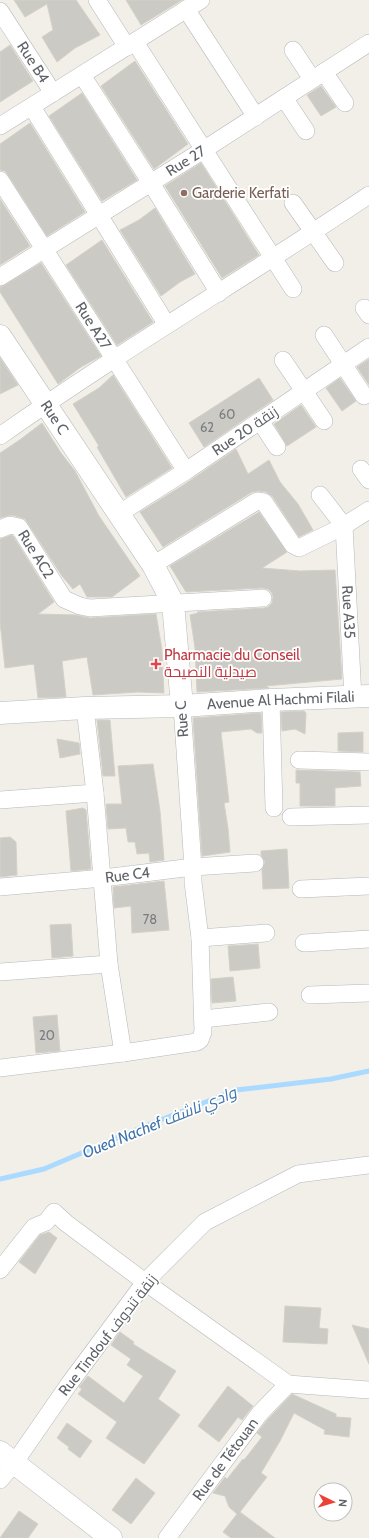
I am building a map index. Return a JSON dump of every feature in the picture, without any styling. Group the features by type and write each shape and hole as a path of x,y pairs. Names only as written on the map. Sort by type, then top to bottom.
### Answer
{"street":[{"path":"97,0 131,44 205,149 293,289"},
{"path":"0,126 201,0"},
{"path":"186,10 256,117"},
{"name":"Rue B4","path":"0,11 5,29 53,94"},
{"name":"Rue 27","path":"0,277 256,117 369,43"},
{"path":"293,50 345,103"},
{"path":"82,76 151,183 218,293"},
{"path":"284,98 306,130"},
{"path":"32,107 167,325"},
{"name":"Rue A27","path":"0,180 186,471"},
{"path":"0,436 46,404 167,325 273,259 369,195"},
{"path":"293,203 335,263"},
{"path":"324,335 364,396"},
{"name":"Rue C","path":"0,336 120,513 153,565 172,603 182,706 193,882 200,938 203,1026"},
{"name":"Rue 20 زنقة","path":"120,513 186,471 369,347"},
{"path":"283,360 324,421"},
{"path":"260,421 277,447"},
{"path":"320,495 344,526"},
{"path":"153,565 257,501 264,502 296,548 301,548 344,526 369,510"},
{"name":"Rue AC2","path":"0,529 10,525 18,527 64,599 80,606 90,608 172,603"},
{"name":"Rue A35","path":"344,526 365,698"},
{"path":"172,603 262,598"},
{"name":"Avenue Al Hachmi Filali","path":"0,710 182,706 271,700 365,698"},
{"path":"271,700 274,808"},
{"path":"85,708 103,878 109,964 123,1053"},
{"path":"299,760 369,762"},
{"path":"0,800 95,793"},
{"path":"291,817 369,815"},
{"name":"Rue C4","path":"0,887 103,878 193,867 255,863"},
{"path":"301,889 369,886"},
{"path":"200,938 266,933"},
{"path":"304,943 369,939"},
{"path":"0,972 109,964"},
{"path":"310,995 369,993"},
{"path":"0,1068 123,1053 197,1042 200,1040 203,1026 269,1012"},
{"name":"Rue Tindouf زنقة تندوف","path":"0,1480 7,1457 69,1384 145,1282 205,1222 298,1174 369,1165"},
{"path":"0,1270 34,1227 46,1222 54,1212 66,1223 145,1282 288,1384 369,1390"},
{"name":"Rue de Tétouan","path":"167,1538 260,1413 288,1384"},
{"path":"7,1457 111,1538"}],"building":[{"path":"14,0 76,0 100,35 75,48 57,62 42,37 53,30 47,4 25,17"},
{"path":"126,0 182,0 141,25"},
{"path":"10,45 33,81 0,102 0,52"},
{"path":"135,61 188,144 154,169 101,86"},
{"path":"321,86 336,107 321,116 307,95"},
{"path":"82,93 137,180 102,201 49,116"},
{"path":"30,123 85,212 47,236 8,175 5,171 0,170 0,144"},
{"path":"201,163 259,255 222,278 165,186"},
{"path":"0,199 30,246 0,265"},
{"path":"155,208 195,274 180,282 161,296 120,230 139,220"},
{"path":"102,240 153,322 117,345 66,265"},
{"path":"41,263 101,356 81,367 58,384 0,292 0,287"},
{"path":"0,358 18,385 0,394"},
{"path":"369,359 369,385 357,367"},
{"path":"113,375 172,468 126,497 97,447 99,446 73,404 99,388"},
{"path":"259,378 273,400 204,447 189,423"},
{"path":"340,378 356,401 342,411 326,388"},
{"path":"301,405 316,427 287,446 274,424"},
{"path":"42,423 61,453 75,471 99,516 140,576 112,597 87,597 80,584 73,589 62,576 25,519 12,515 0,518 0,453"},
{"path":"236,449 248,474 269,460 280,482 298,504 313,530 299,537 272,496 266,492 258,491 252,492 163,547 140,512 185,484"},
{"path":"259,512 287,552 262,568 300,571 335,570 342,679 266,686 269,688 197,692 195,648 190,615 198,613 197,612 264,608 268,607 272,603 273,597 272,593 268,589 262,588 186,592 170,566"},
{"path":"11,535 54,602 38,614 76,615 90,618 156,614 162,650 164,693 138,692 93,695 87,657 62,661 66,697 38,698 34,664 5,668 0,622 0,539"},
{"path":"304,711 306,713 305,734 295,729 282,731 281,712"},
{"path":"261,713 262,733 257,733 251,729 221,732 229,802 224,803 230,852 202,856 193,718"},
{"path":"97,720 110,720 115,776 103,776"},
{"path":"363,732 363,752 338,751 338,733"},
{"path":"57,739 79,743 80,754 60,758"},
{"path":"153,764 160,811 164,860 150,862 149,853 137,854 135,842 128,842 126,828 108,829 106,804 122,804 118,766"},
{"path":"296,770 360,772 361,786 335,788 335,806 300,806 300,783 296,783"},
{"path":"83,808 86,810 91,869 71,871 66,811"},
{"path":"10,837 16,842 17,875 0,877 0,838"},
{"path":"287,849 289,888 263,889 262,870 265,862 261,855 261,851"},
{"path":"164,881 169,930 132,933 131,906 114,908 113,887"},
{"path":"71,924 73,956 52,958 50,925"},
{"path":"258,944 260,968 230,971 228,946"},
{"path":"233,977 236,1001 212,1003 211,979"},
{"path":"57,1015 60,1051 36,1053 33,1017"},
{"path":"49,1232 57,1238 35,1274 19,1262 40,1235"},
{"path":"285,1306 321,1308 319,1328 328,1329 327,1344 283,1342"},
{"path":"352,1325 369,1329 369,1364"},
{"path":"120,1332 134,1342 133,1344 176,1371 158,1399 180,1415 144,1464 106,1438 117,1422 78,1394 82,1389 79,1387 88,1376 124,1403 143,1376 127,1365 131,1359 111,1345"},
{"path":"228,1386 253,1406 242,1420 238,1417 219,1442 198,1426"},
{"path":"292,1394 336,1414 336,1417 351,1418 349,1437 324,1434 325,1430 294,1413 280,1441 261,1473 267,1477 240,1512 275,1538 231,1538 223,1532 237,1514 229,1507 225,1496 213,1493 225,1477 227,1479 243,1459 244,1460 262,1437 257,1433"},
{"path":"67,1423 92,1441 80,1458 57,1438"},
{"path":"136,1478 155,1493 131,1524 112,1510"},
{"path":"19,1511 38,1524 28,1538 0,1538"}],"waterway":[{"name":"Oued Nachef وادي ناشف","path":"0,1179 44,1169 138,1129 236,1090 331,1079 369,1071"}],"place":[{"name":"Garderie Kerfati","path":"184,193"},
{"name":"Pharmacie du Conseil صيدلية النصيحة","path":"156,664"}]}
